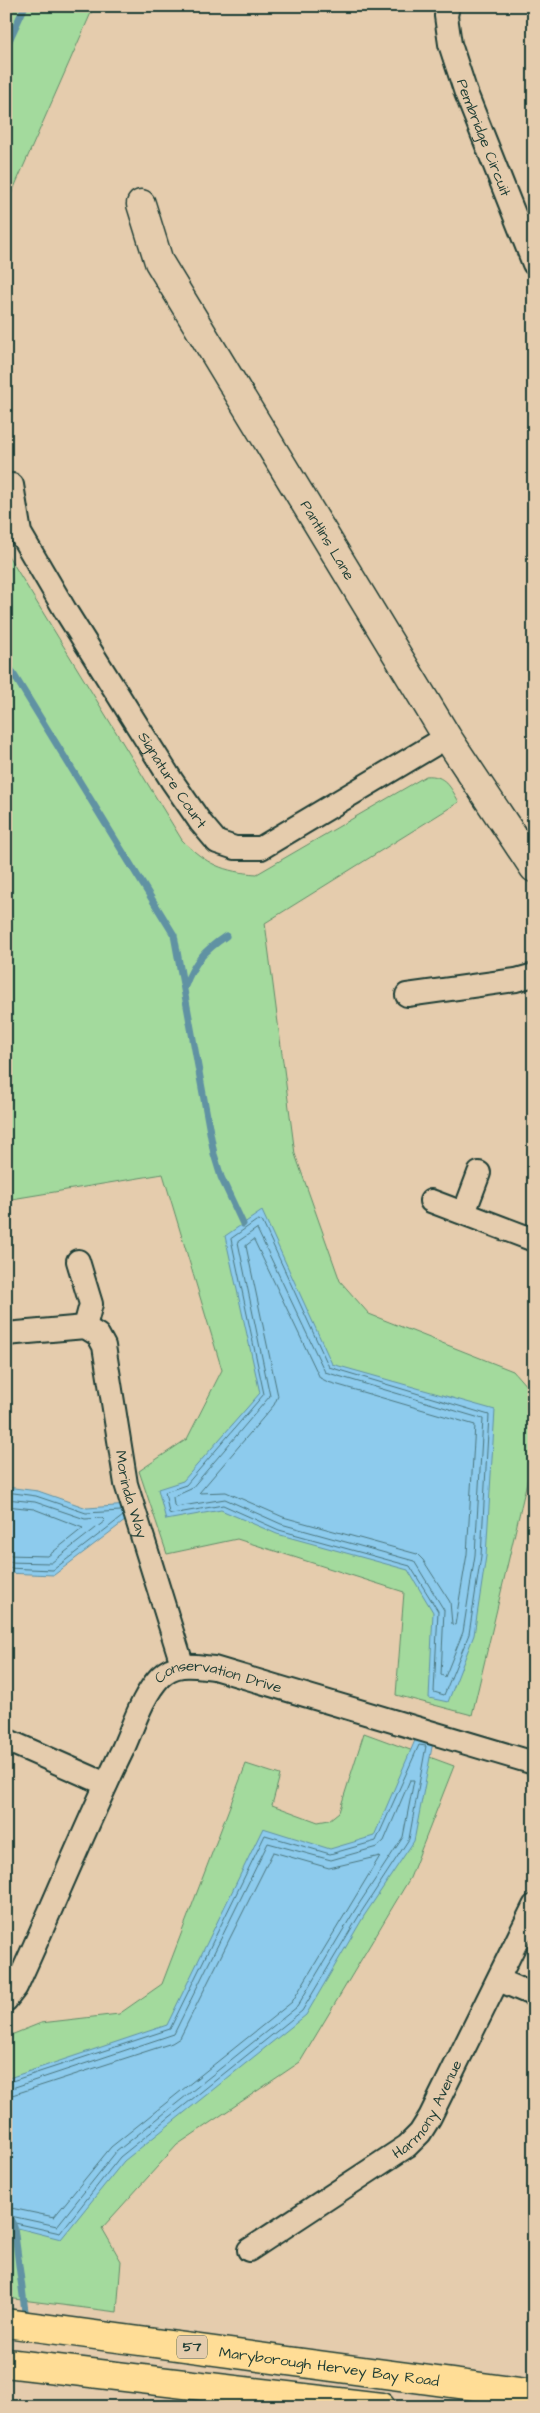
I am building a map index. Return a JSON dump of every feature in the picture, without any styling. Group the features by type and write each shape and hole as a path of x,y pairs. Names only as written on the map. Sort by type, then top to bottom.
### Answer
{"main road":[{"name":"Maryborough Hervey Bay Road","path":"6,2323 534,2394"},
{"path":"6,2362 277,2401 381,2407"}],"street":[{"name":"Pembridge Circuit","path":"448,6 446,16 452,52 473,111 534,264"},
{"name":"Pantlins Lane","path":"141,204 159,262 447,737 534,868"},
{"name":"Signature Court","path":"12,485 20,533 65,610 172,781 201,823 217,842 235,848 261,848 447,737"},
{"path":"407,995 516,980 534,975"},
{"path":"464,1213 478,1173"},
{"path":"431,1201 534,1240"},
{"path":"6,1334 85,1326 91,1304 78,1261"},
{"name":"Morinda Way","path":"85,1326 98,1335 104,1346 126,1484 182,1664"},
{"name":"Conservation Drive","path":"6,2000 16,1987 106,1784 149,1694 160,1677 182,1664 214,1668 534,1763"},
{"path":"6,1740 106,1784"},
{"name":"Harmony Avenue","path":"249,2250 407,2146 420,2133 435,2108 534,1906"},
{"path":"498,1980 534,1995"}],"green space":[{"path":"6,6 94,6 6,206"},
{"path":"6,552 182,840 207,861 225,869 257,874 426,776 438,777 447,783 459,802 265,923 295,1154 340,1281 369,1314 513,1371 534,1395 534,1452 472,1715 396,1695 404,1592 237,1539 167,1554 139,1471 187,1439 222,1370 163,1174 6,1200"},
{"path":"364,1733 454,1766 410,1878 300,2062 177,2145 102,2228 121,2261 117,2312 6,2298 6,2037 41,2023 119,2014 162,1984 246,1764 280,1775 272,1805 318,1822 329,1820 339,1812"}],"water":[{"path":"262,1211 332,1364 495,1410 486,1556 474,1635 448,1702 429,1698 433,1612 408,1570 277,1534 221,1510 166,1520 158,1489 183,1481 260,1393 225,1236"},
{"path":"6,1487 38,1491 87,1508 129,1505 134,1514 54,1575 6,1573"},
{"path":"416,1738 433,1742 414,1841 364,1916 306,2015 124,2161 61,2239 6,2225 6,2079 167,2025 263,1828 330,1849 374,1836"}],"waterway":[{"path":"6,47 25,6"},
{"path":"6,662 174,935 214,1154 221,1177 243,1224"},
{"path":"185,986 192,970 201,957 226,936"},
{"path":"6,2210 14,2227 25,2311"}]}
